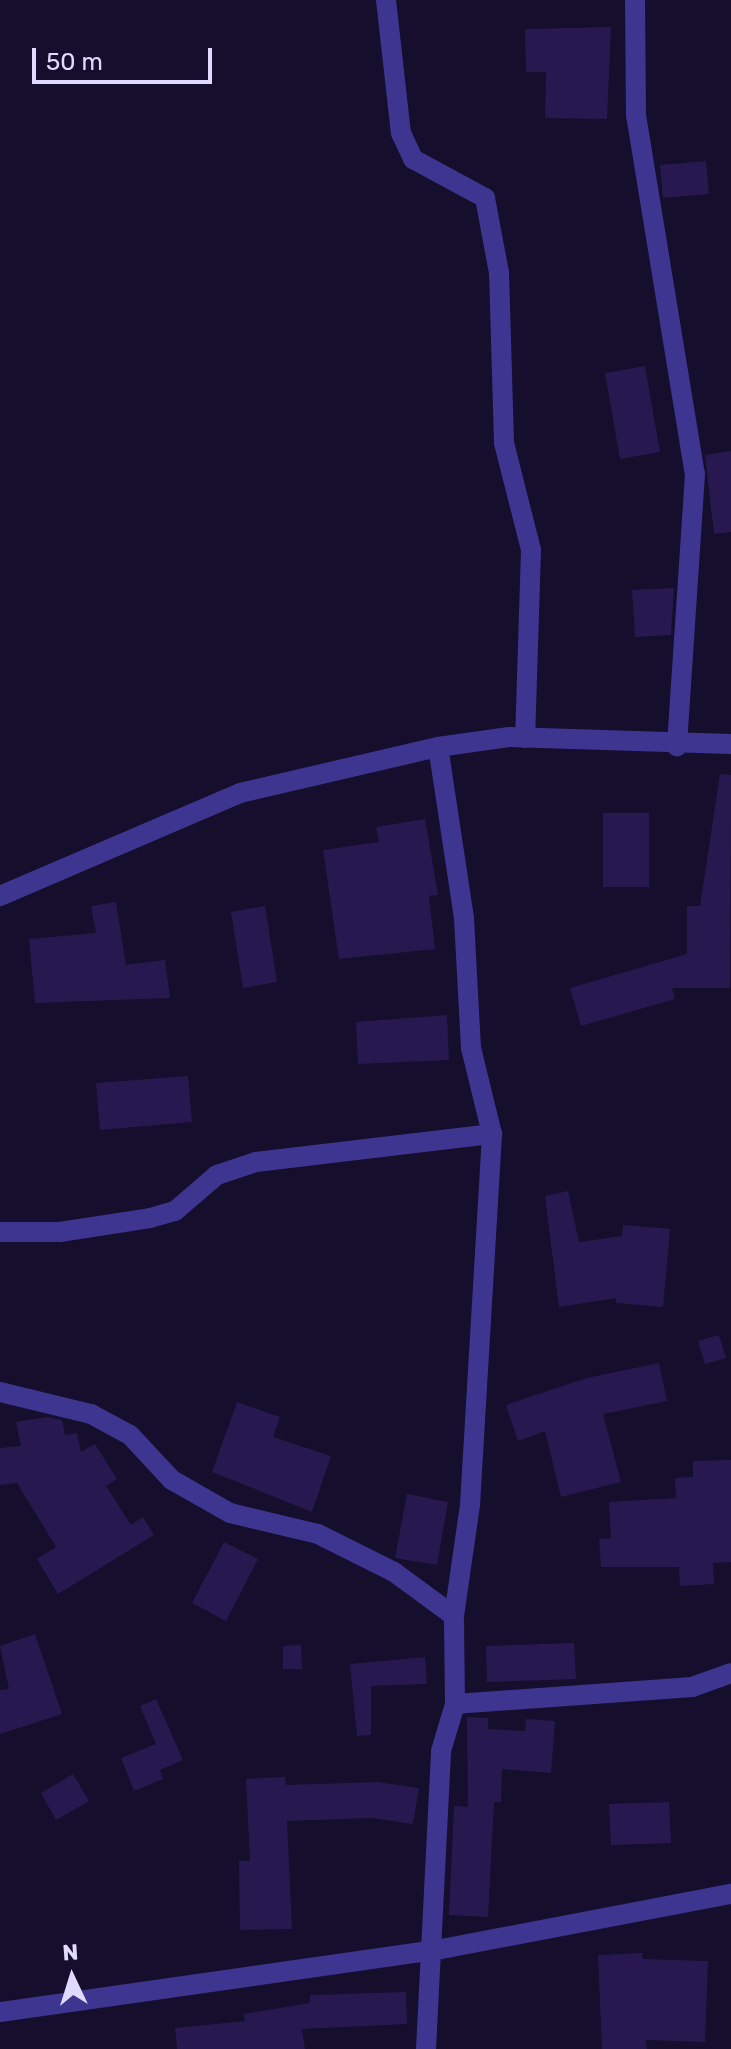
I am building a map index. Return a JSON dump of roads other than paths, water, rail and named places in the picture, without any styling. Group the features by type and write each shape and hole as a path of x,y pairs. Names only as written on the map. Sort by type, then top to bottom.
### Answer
{"street":[{"path":"386,0 401,133 413,159 485,198 499,273 504,443 531,550 525,738"},
{"path":"635,0 636,115 695,474 677,746"},
{"path":"0,896 240,793 438,747 525,738 677,746 731,744"},
{"path":"426,2049 441,1751 455,1704 454,1616 470,1505 492,1134 471,1048 464,918 438,747"},
{"path":"0,1232 60,1232 150,1218 175,1211 217,1175 256,1162 492,1134"},
{"path":"0,1392 91,1414 130,1435 172,1480 230,1513 318,1534 394,1572 454,1616"},
{"path":"455,1704 692,1687 731,1673"},
{"path":"0,2012 431,1951 731,1894"}]}
